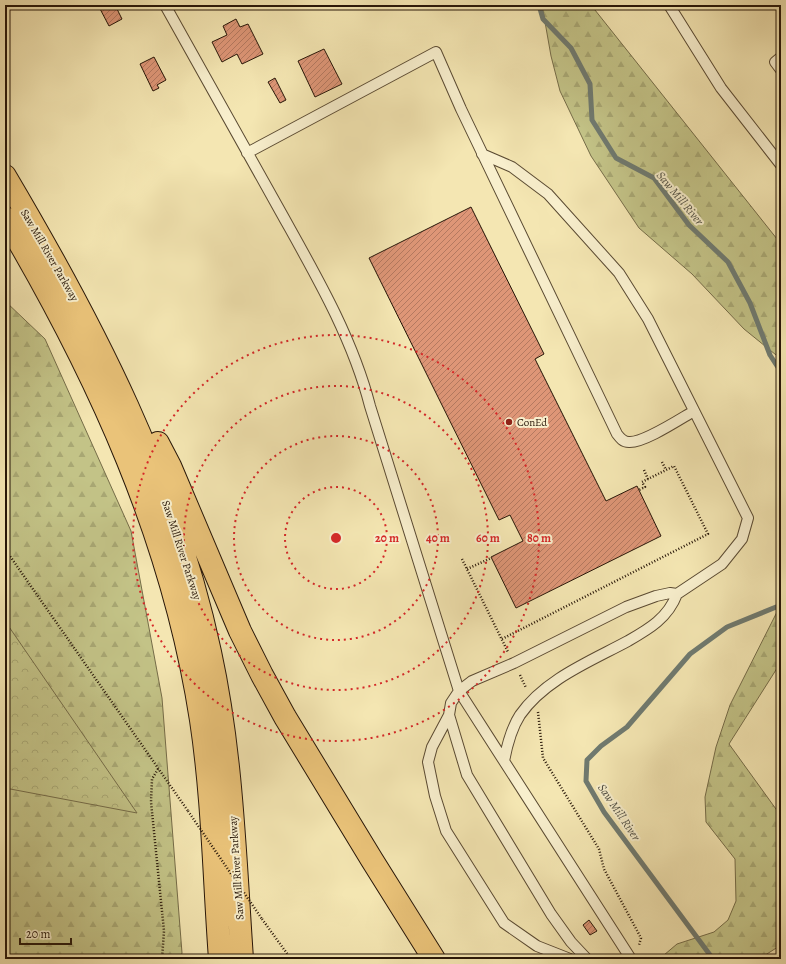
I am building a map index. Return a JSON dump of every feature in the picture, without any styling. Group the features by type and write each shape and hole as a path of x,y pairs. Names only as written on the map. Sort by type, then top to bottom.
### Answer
{"highway":[{"name":"Saw Mill River Parkway","path":"5,176 62,273 121,390 146,447 188,563 204,623 226,749 232,808 242,959"},
{"name":"Saw Mill River Parkway","path":"5,218 79,350 128,460 168,574 184,634 201,721 208,781 220,959"},
{"path":"94,334 138,406 161,448 240,631 262,675 285,717 434,959"},
{"path":"216,959 218,932"}],"lane":[{"path":"165,5 304,253 346,336 364,380 370,406 459,691 630,957"},
{"path":"669,5 721,88 781,165"},
{"path":"247,153 436,52 482,154 617,434 622,440 629,442 642,439 694,411"},
{"path":"781,56 775,62 781,70"},
{"path":"482,154 512,167 548,194 619,273 648,319 748,518 742,538 722,564 677,594 665,616 650,629 552,683 532,701 520,716 509,739 504,761"},
{"path":"570,959 537,946 504,923 446,831 435,796 428,762 432,747 449,715 451,702 459,691 472,681 514,663 626,607 656,596 670,593 677,594"},
{"path":"449,715 467,775 551,914 570,942 587,959"}],"path":[{"path":"662,462 666,470"},
{"path":"502,639 708,534 674,466 642,482 645,487 639,490"},
{"path":"644,470 648,479"},
{"path":"5,549 291,959"},
{"path":"467,570 491,558"},
{"path":"462,559 539,714 543,758 599,849 604,870 641,938 637,948 630,957"},
{"path":"158,769 152,779 151,802 164,931 162,959"}],"green space":[{"path":"542,5 591,5 781,244 781,359 744,329 692,274 639,228 591,156 560,91 551,56"},
{"path":"5,301 45,339 131,531 162,698 182,953 180,959 5,959"},
{"path":"781,604 781,662 729,744 781,816 781,945 759,959 664,959 664,955 677,944 714,932 728,920 736,901 735,859 706,822 705,797 716,747 730,705"},
{"path":"5,621 137,813 5,788"}],"building":[{"path":"98,5 115,5 122,19 109,26"},
{"path":"236,19 240,27 248,24 263,54 242,64 237,54 222,62 212,42 227,35 223,26"},
{"path":"324,49 342,84 315,97 298,61"},
{"path":"154,57 166,80 157,85 159,88 153,91 140,64"},
{"path":"275,78 286,100 280,103 268,82"},
{"name":"ConEd","path":"471,207 544,354 535,359 606,501 637,486 661,536 516,608 491,557 523,541 510,515 499,520 369,258"},
{"path":"589,920 597,931 590,935 583,925"}],"waterway":[{"name":"Saw Mill River","path":"539,5 543,19 571,48 590,84 592,120 616,158 654,178 689,225 728,262 750,303 770,355 781,372"},
{"name":"Saw Mill River","path":"713,959 604,812 586,781 587,760 601,746 627,727 690,654 727,627 781,605"}],"place":[{"name":"ConEd","path":"509,422"}]}
